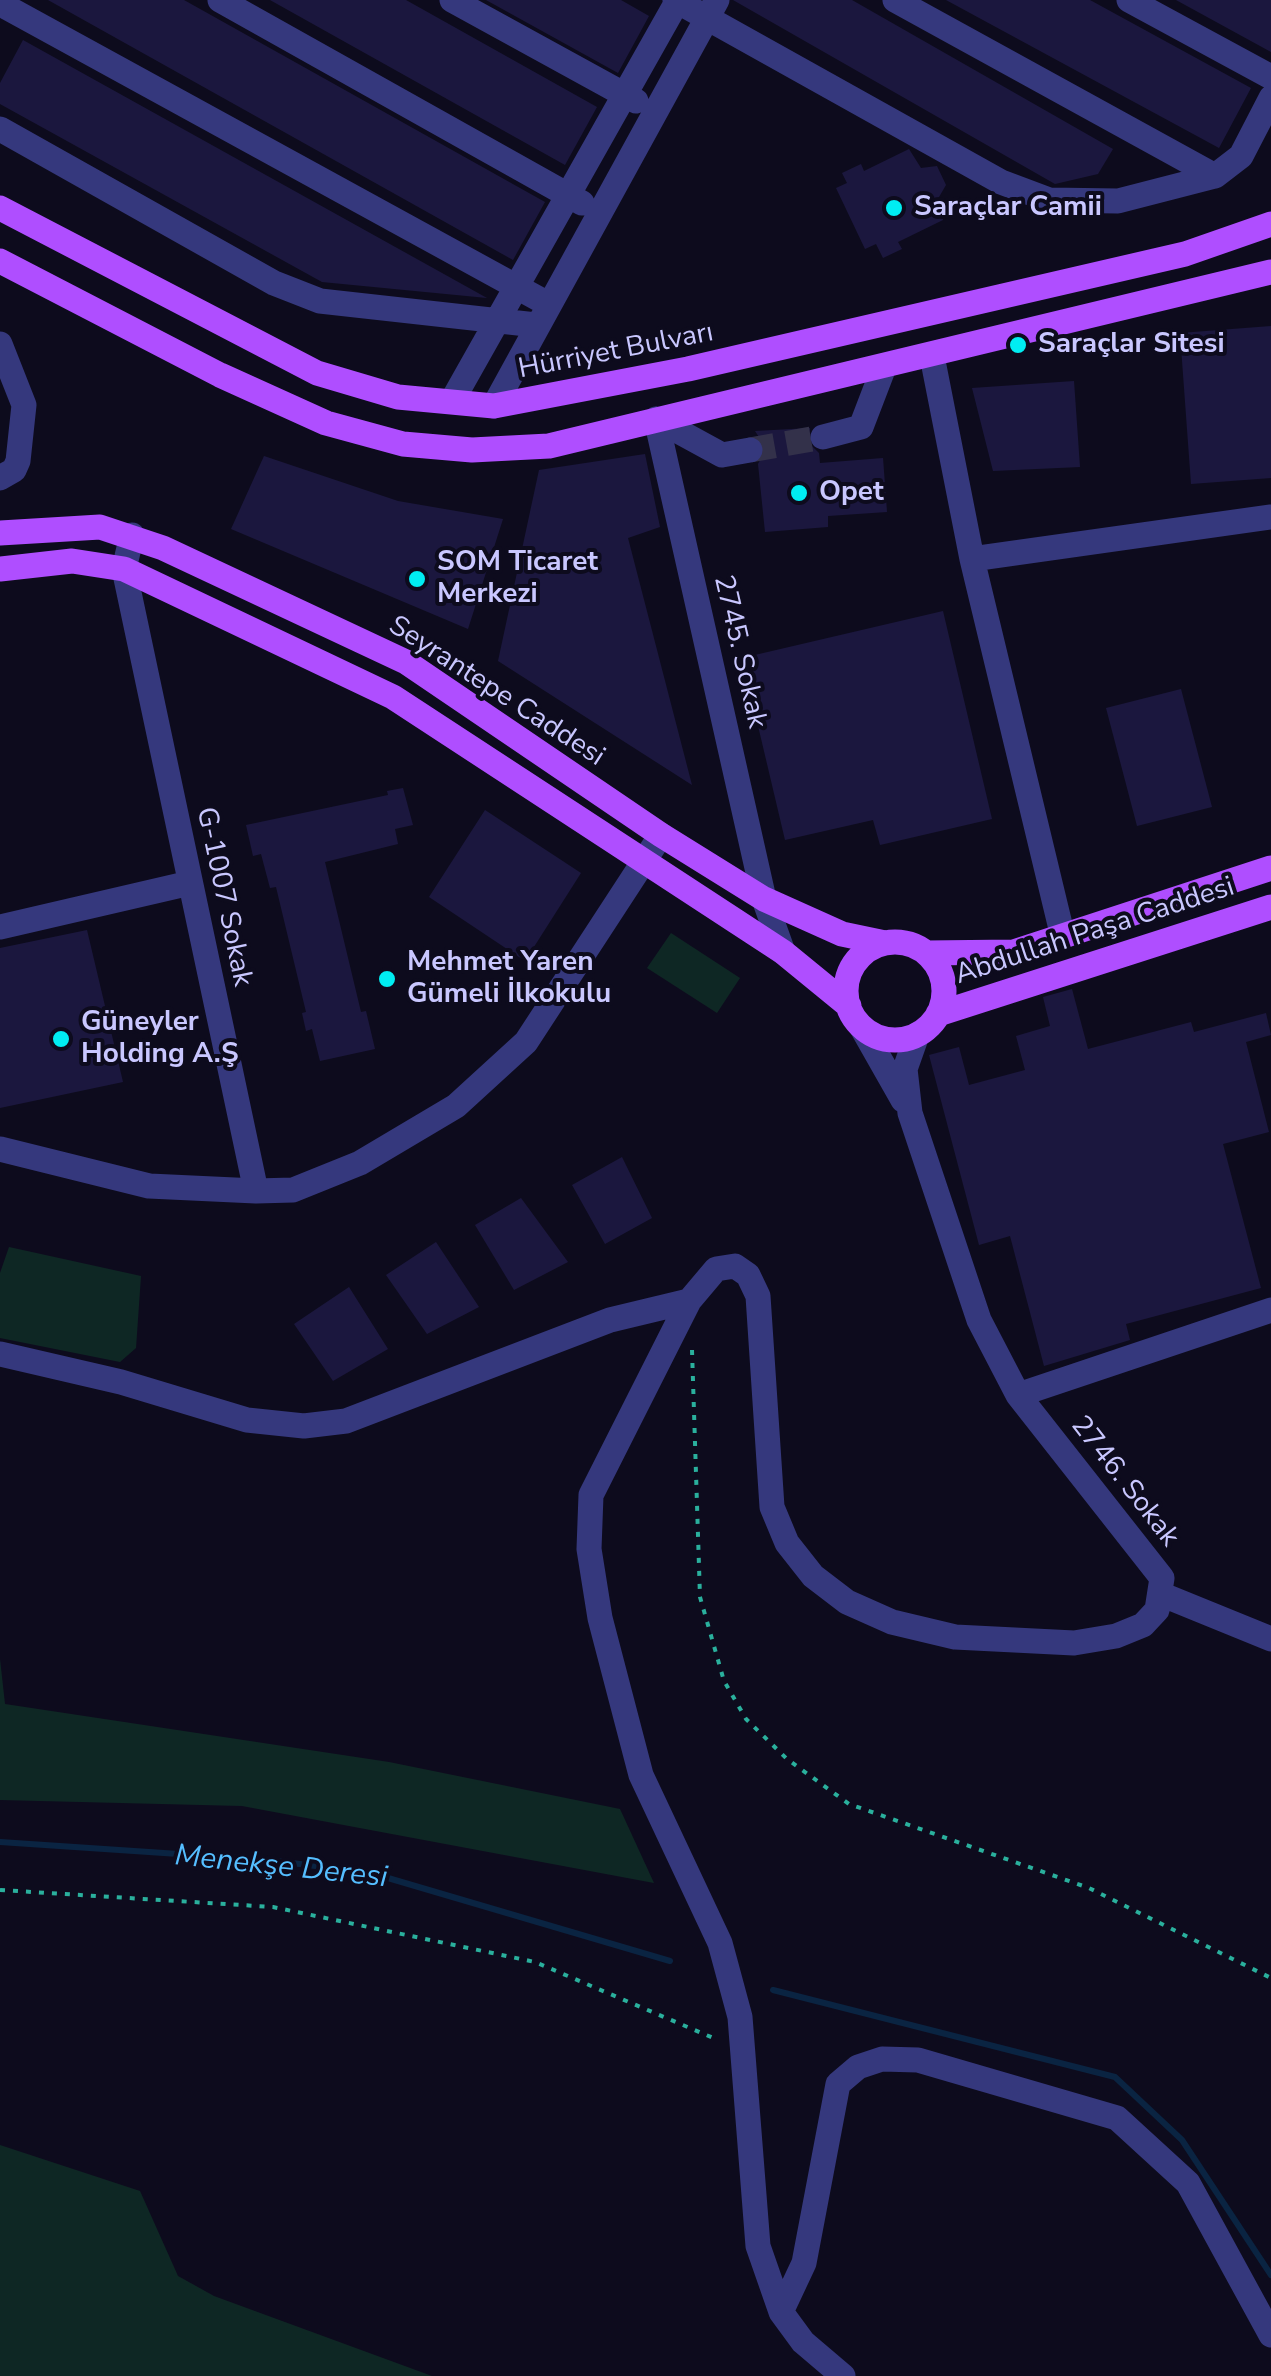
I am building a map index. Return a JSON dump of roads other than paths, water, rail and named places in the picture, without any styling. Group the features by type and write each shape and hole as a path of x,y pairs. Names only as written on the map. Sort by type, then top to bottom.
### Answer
{"main road":[{"name":"Hürriyet Bulvarı","path":"0,208 318,373 398,397 494,406 688,370 1185,254 1271,224"},
{"path":"0,262 326,423 403,444 472,450 549,446 1271,272"},
{"name":"Seyrantepe Caddesi","path":"0,533 100,528 132,535 406,662 661,836 764,899 842,934 885,943"},
{"path":"0,569 72,562 124,569 393,697 783,952 855,1016 893,1040 916,1035 938,1014 944,982 926,953 900,942 885,943 861,956 853,967 846,993 855,1016"},
{"name":"Abdullah Paşa Caddesi","path":"926,953 1014,952 1271,868"},
{"name":"Abdullah Paşa Caddesi","path":"938,1014 1271,907"}],"street":[{"path":"220,0 599,212"},
{"path":"452,0 655,112"},
{"path":"452,401 677,0 712,9 1001,182 1049,200 1118,201 1215,176 1241,156 1271,98"},
{"path":"895,0 1215,176"},
{"path":"1129,0 1271,77"},
{"path":"494,406 712,9"},
{"path":"7,10 516,289 542,314"},
{"path":"0,129 274,282 320,300 497,322 542,314"},
{"path":"0,344 24,405 18,461 14,470 0,478"},
{"path":"932,356 972,559 1063,937"},
{"path":"823,437 860,427 884,367"},
{"path":"656,419 722,455 750,450"},
{"name":"2745. Sokak","path":"656,419 764,899 783,952"},
{"path":"972,559 1271,516"},
{"name":"G-1007 Sokak","path":"132,535 124,569 256,1191"},
{"path":"0,1149 149,1186 256,1191 292,1190 360,1163 456,1106 526,1042 661,836"},
{"path":"0,927 190,883"},
{"path":"855,1016 910,1113"},
{"path":"910,1113 905,1069 916,1035"},
{"name":"2746. Sokak","path":"843,2376 803,2342 780,2312 758,2246 740,2016 720,1943 641,1776 600,1618 589,1549 590,1496 684,1311 716,1269 735,1266 748,1275 758,1296 772,1507 787,1544 814,1576 847,1602 892,1622 955,1638 1074,1642 1116,1636 1143,1625 1163,1595 1162,1578 1018,1395 980,1320 910,1113"},
{"path":"1018,1395 1271,1310"},
{"path":"0,1354 121,1382 247,1420 304,1426 346,1421 610,1320 684,1311"},
{"path":"1163,1595 1271,1639"},
{"path":"780,2312 804,2263 838,2084 858,2067 882,2059 918,2060 1117,2118 1188,2183 1271,2335"}],"waterway":[{"name":"Menekşe Deresi","path":"0,1842 268,1860 371,1873 670,1961"},
{"name":"Menekşe Deresi","path":"773,1990 1115,2077 1182,2140 1271,2275"}],"tunnel":[{"path":"750,450 823,437"}],"place":[{"name":"Saraçlar Camii","path":"894,208"},
{"name":"Saraçlar Sitesi","path":"1018,345"},
{"name":"Opet","path":"799,493"},
{"name":"SOM Ticaret Merkezi","path":"417,579"},
{"name":"Mehmet Yaren Gümeli İlkokulu","path":"387,979"},
{"name":"Güneyler Holding A.Ş","path":"61,1039"}]}
